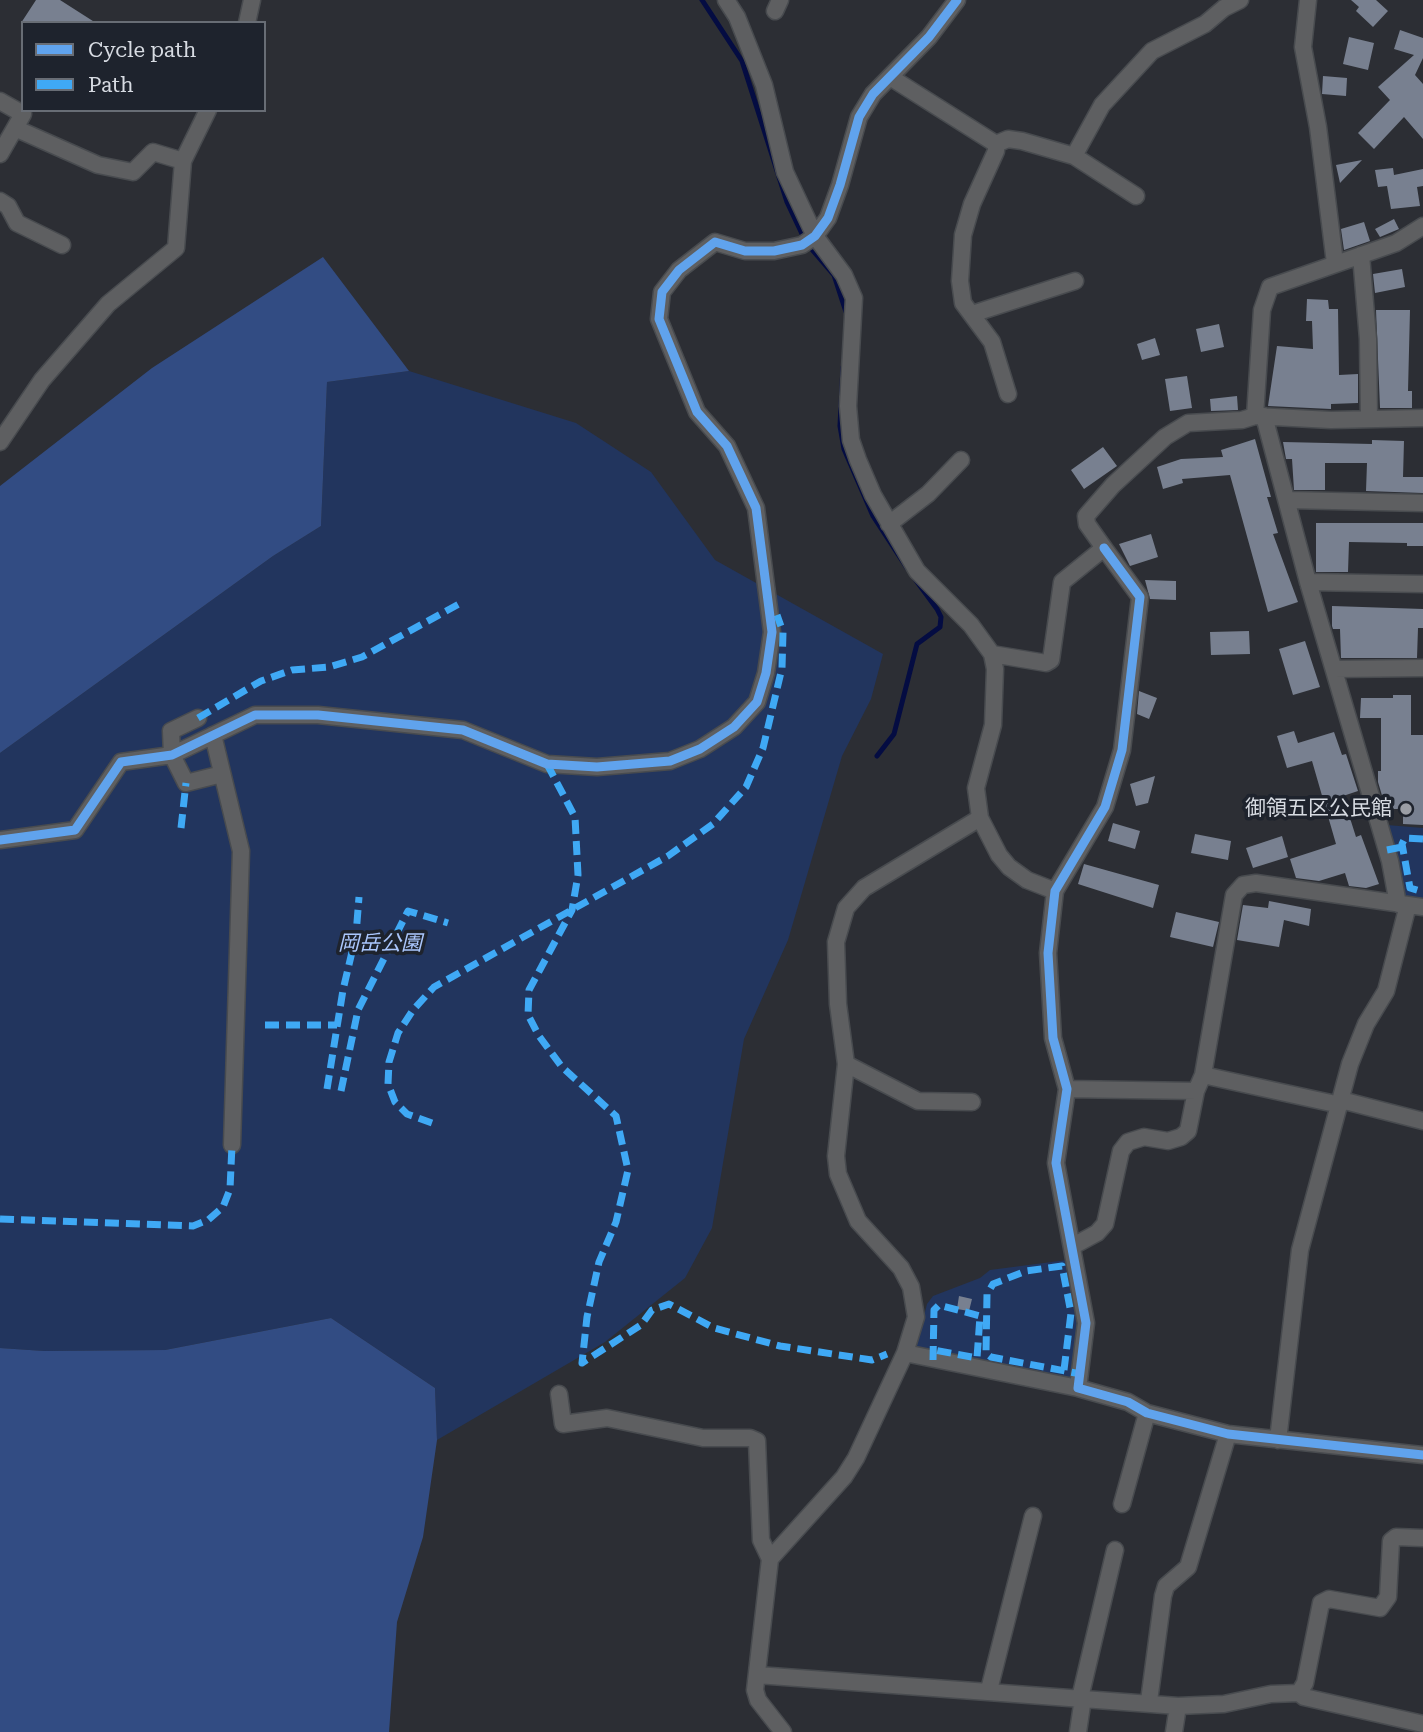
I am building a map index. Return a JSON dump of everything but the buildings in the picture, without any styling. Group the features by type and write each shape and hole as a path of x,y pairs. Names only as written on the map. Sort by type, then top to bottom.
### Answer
{"street":[{"path":"247,21 252,0"},
{"path":"726,0 750,46 769,102 785,172 816,236 844,275 854,298 848,406 851,440 889,524 917,571 971,625 992,654 995,669 993,725 976,788 980,818 999,855 1009,867 1027,880 1055,891"},
{"path":"0,840 75,830 121,762 172,755 255,715 318,715 463,730 547,764 597,767 670,761 701,749 734,727 757,702 766,673 772,632 756,508 727,446 697,412 659,319 662,292 679,270 715,242 745,251 774,251 802,245 816,236 828,218 840,185 859,117 873,94 929,37 957,0"},
{"path":"1074,156 1102,106 1152,51 1205,24 1224,8 1240,0"},
{"path":"1308,0 1303,47 1318,127 1335,264"},
{"path":"890,77 996,144"},
{"path":"0,101 23,114 17,129 0,154"},
{"path":"0,442 42,380 108,304 176,248 183,161 207,112"},
{"path":"17,129 97,165 133,172 153,152 183,161"},
{"path":"996,144 1008,139 1023,141 1074,156 1136,196"},
{"path":"996,144 996,151 972,204 962,235 960,281 963,303 992,342 1008,394"},
{"path":"0,201 8,205 17,223 62,245"},
{"path":"1278,1440 1300,1250 1356,1047 1386,991 1410,905 1390,860 1308,582 1288,500 1259,416 1262,310 1266,293 1277,284 1395,243 1423,226"},
{"path":"1361,255 1368,339 1368,419"},
{"path":"972,314 1075,281"},
{"path":"1078,1388 1086,1323 1056,1163 1066,1089 1054,1038 1048,953 1055,891 1105,807 1122,750 1140,597 1087,524 1086,516 1113,485 1165,437 1188,423 1242,420 1259,416 1423,418"},
{"path":"889,524 928,494 961,460"},
{"path":"1288,500 1423,503"},
{"path":"992,654 1046,663 1051,660 1062,582 1104,548"},
{"path":"1308,582 1423,584"},
{"path":"1334,669 1423,668"},
{"path":"198,718 171,731 172,755 186,783 222,774"},
{"path":"213,735 241,851 232,1144"},
{"path":"770,1559 850,1468 905,1353 916,1317 911,1287 901,1268 858,1221 838,1174 836,1156 846,1065 838,1004 836,942 846,908 864,888 980,818"},
{"path":"1073,1246 1097,1233 1105,1224 1121,1151 1128,1142 1134,1138 1168,1141 1181,1137 1191,1123 1234,895 1243,885 1256,883 1410,905"},
{"path":"846,1065 918,1101 972,1102"},
{"path":"1202,1075 1423,1121"},
{"path":"1066,1089 1196,1091"},
{"path":"905,1353 1078,1388 1128,1402 1147,1413 1228,1434 1423,1455"},
{"path":"559,1394 563,1424 607,1418 702,1438 750,1438 757,1441 761,1540 770,1559 757,1675 758,1700 783,1732"},
{"path":"1122,1504 1147,1413"},
{"path":"1149,1701 1163,1596 1167,1586 1188,1567 1228,1434"},
{"path":"989,1690 1033,1516"},
{"path":"1298,1693 1305,1683 1321,1604 1329,1599 1372,1609 1380,1608 1388,1597 1391,1541 1396,1537 1423,1538"},
{"path":"1078,1732 1082,1698 1115,1550"},
{"path":"757,1675 1149,1701 1178,1706 1224,1704 1271,1694 1298,1693 1304,1697 1423,1724"},
{"path":"1174,1732 1178,1706"}],"green space":[{"name":"岡岳公園","path":"409,371 576,423 651,472 715,560 883,654 871,699 842,756 788,940 744,1039 712,1228 685,1278 605,1342 437,1440 435,1388 331,1318 165,1350 44,1351 0,1348 0,753 273,556 321,526 327,382"},
{"path":"1387,825 1423,828 1423,900 1405,897"},
{"path":"1067,1260 1080,1317 1073,1380 916,1348 927,1304 933,1296 980,1278 990,1270"}],"shaded area":[{"path":"323,257 409,371 327,382 321,526 273,556 0,753 0,486 152,368"},
{"path":"331,1318 435,1388 437,1440 423,1537 397,1622 389,1732 0,1732 0,1348 44,1351 165,1350"}],"waterway":[{"path":"702,0 742,61 787,202 804,238"},
{"path":"810,247 834,275 846,312"},
{"path":"843,367 840,426 844,449 873,516 907,568"},
{"path":"877,756 894,734 917,644 940,627 941,617 937,609 915,579"}],"marked path":[{"path":"198,718 261,681 292,670 329,667 362,657 459,604"},
{"path":"432,1123 407,1114 395,1102 388,1084 389,1062 398,1033 413,1010 434,987 668,856 713,824 746,787 763,748 782,668 783,632 777,615"},
{"path":"547,764 575,817 578,875 572,910 529,990 528,1015 539,1036 562,1067 616,1116 628,1170 616,1222 599,1262 587,1317 582,1363 641,1325 652,1310 669,1304 714,1328 780,1346 872,1360 887,1354"},
{"path":"181,828 186,783"},
{"path":"1423,839 1405,838 1402,844 1410,888 1423,892"},
{"path":"1387,850 1402,847"},
{"path":"327,1089 343,990 356,935 359,897"},
{"path":"341,1091 358,1010 408,911 448,923"},
{"path":"265,1025 337,1025"},
{"path":"0,1219 193,1226 208,1220 223,1207 230,1189 232,1145"},
{"path":"1064,1370 1071,1313 1062,1266 1026,1271 993,1284 987,1294 986,1353 991,1357 1081,1374"},
{"path":"933,1360 934,1310 939,1305 980,1316 977,1358 934,1350"}],"cycle path":[{"path":"0,840 75,830 121,762 172,755 255,715 318,715 463,730 547,764 597,767 670,761 700,749 734,727 757,702 766,673 772,632 756,508 727,446 697,412 659,319 662,292 679,270 715,242 745,251 774,251 802,245 815,236 828,218 859,117 873,94 929,37 957,0"},
{"path":"1104,548 1140,597 1122,750 1105,807 1055,891 1048,953 1053,1038 1067,1089 1056,1163 1086,1323 1078,1388 1128,1402 1147,1413 1228,1434 1423,1455"}],"place":[{"name":"御領五区公民館","path":"1406,809"}]}
